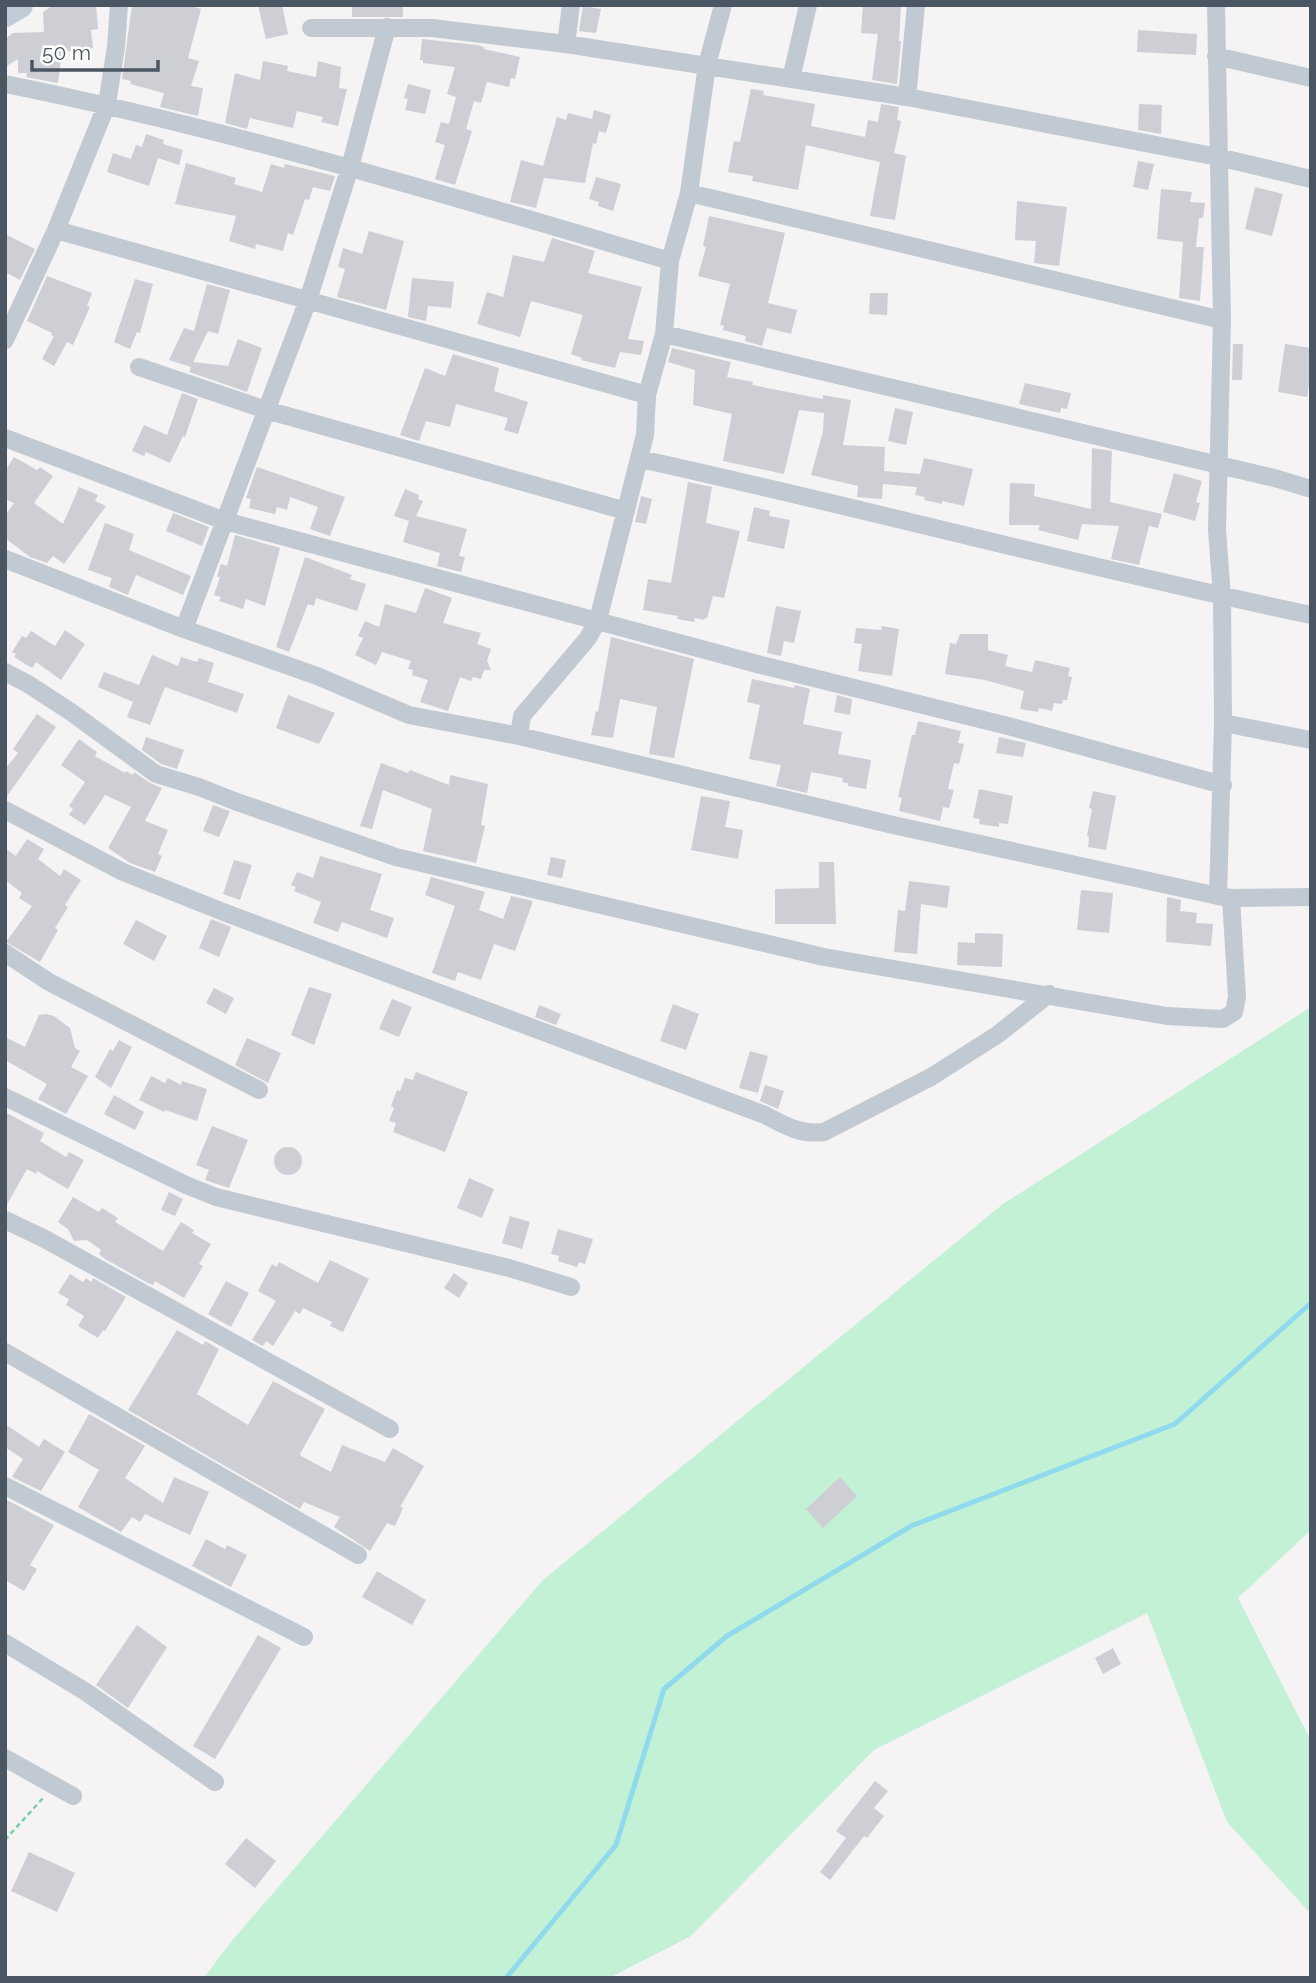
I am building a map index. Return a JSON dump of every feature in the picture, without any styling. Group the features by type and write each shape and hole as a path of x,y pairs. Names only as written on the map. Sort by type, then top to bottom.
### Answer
{"street":[{"path":"5,14 20,5"},
{"path":"5,340 56,230 107,104 119,5"},
{"path":"566,44 571,5"},
{"path":"519,736 523,716 588,639 598,620 645,435 647,395 664,334 670,261 689,194 708,65 723,5"},
{"path":"791,79 808,5"},
{"path":"907,97 916,5"},
{"path":"5,672 71,712 156,774 396,857 824,957 1167,1016 1223,1019 1234,1012 1237,998 1224,897 1222,597 1217,530 1222,320 1216,5"},
{"path":"184,629 308,300 350,167 387,27"},
{"path":"311,29 432,28 708,65 907,97 1218,157 1311,179"},
{"path":"1216,56 1311,78"},
{"path":"5,84 107,104 350,167 670,261"},
{"path":"689,194 1222,320"},
{"path":"56,230 647,395"},
{"path":"664,334 1311,489"},
{"path":"139,367 266,411 626,511"},
{"path":"5,438 225,521 761,665 1008,726 1223,785"},
{"path":"640,459 803,494 1222,597 1311,615"},
{"path":"5,559 184,629 317,676 409,715 519,736 894,825 1224,897 1311,897"},
{"path":"1223,723 1311,740"},
{"path":"5,810 123,872 809,1134 824,1132 932,1077 996,1035 1049,994"},
{"path":"5,953 49,982 258,1090"},
{"path":"5,1097 216,1197 509,1268 571,1287"},
{"path":"5,1220 43,1238 390,1429"},
{"path":"5,1352 358,1555"},
{"path":"5,1486 304,1637"},
{"path":"5,1643 86,1692 215,1782"},
{"path":"5,1758 73,1796"}],"path":[{"path":"5,1840 45,1796 51,1784"}],"green space":[{"path":"1311,1007 1311,1530 1238,1598 1311,1741 1311,1914 1227,1822 1147,1613 874,1750 691,1936 609,1978 204,1978 230,1943 543,1580 1003,1204"}],"building":[{"path":"53,5 96,5 98,29 91,30 93,48 62,52 58,83 26,77 27,73 18,73 18,59 5,67 5,39 13,33 44,32 43,12"},
{"path":"132,5 188,5 201,9 188,58 199,61 191,86 203,88 198,116 160,107 164,93 130,84 131,81 122,79"},
{"path":"258,5 282,5 288,34 266,39"},
{"path":"352,5 403,5 403,17 352,17"},
{"path":"863,5 901,6 897,84 872,80 878,34 861,33"},
{"path":"583,6 601,9 596,33 579,31"},
{"path":"1138,30 1197,34 1196,55 1137,52"},
{"path":"422,39 477,45 520,57 515,79 511,78 509,87 487,82 481,103 474,101 466,129 472,131 455,185 435,179 445,145 435,142 441,122 449,124 456,97 447,94 455,67 423,63 423,60 420,60"},
{"path":"263,61 288,66 287,71 316,77 318,61 341,67 339,88 347,89 338,126 321,122 323,117 297,111 293,128 250,118 247,129 225,123 235,73 260,80"},
{"path":"408,84 431,90 425,114 405,110 408,99 404,98"},
{"path":"751,89 764,91 763,95 815,104 811,126 865,137 868,120 878,122 881,104 899,107 897,120 901,121 894,153 906,156 895,220 870,216 880,162 806,145 798,190 752,181 753,176 728,172 734,141 740,142"},
{"path":"1139,104 1162,105 1161,134 1138,130"},
{"path":"594,110 611,115 606,133 599,131 596,144 593,143 585,183 544,178 536,208 510,202 521,160 543,166 557,117 566,120 568,113 592,119"},
{"path":"146,134 164,140 163,144 183,150 179,165 158,158 149,186 107,172 113,153 131,159 136,145 142,147"},
{"path":"1138,161 1154,164 1148,190 1133,187"},
{"path":"186,163 236,178 234,184 262,192 271,164 284,168 285,164 335,176 330,191 313,187 309,200 305,199 293,235 288,233 283,251 256,244 255,249 229,241 236,216 175,204"},
{"path":"596,177 621,184 613,211 598,206 599,202 589,199"},
{"path":"1255,187 1283,194 1272,236 1245,229"},
{"path":"1161,189 1192,192 1190,202 1205,203 1203,218 1199,218 1196,247 1204,247 1200,301 1179,298 1183,242 1157,239"},
{"path":"1017,201 1067,207 1059,266 1034,263 1036,241 1015,240"},
{"path":"709,216 785,233 768,303 797,310 791,334 767,328 762,346 745,341 746,336 723,330 724,326 720,325 730,284 698,276 706,247 703,246"},
{"path":"369,231 404,241 386,310 337,297 345,269 338,267 343,248 362,254"},
{"path":"5,234 35,249 20,280 5,272"},
{"path":"552,238 595,251 588,273 642,287 628,339 644,341 641,355 620,352 615,368 581,360 582,358 571,354 583,315 531,301 520,337 477,324 487,292 503,297 513,255 544,262"},
{"path":"47,276 92,293 87,306 90,307 73,345 67,342 54,366 42,359 54,336 27,321"},
{"path":"412,278 454,282 451,308 428,306 426,321 408,317"},
{"path":"135,279 153,284 140,333 137,332 130,349 114,342"},
{"path":"207,284 230,290 218,334 208,331 193,362 228,366 238,339 262,348 247,392 189,372 192,365 191,367 169,360 184,328 194,331"},
{"path":"870,293 888,293 887,315 869,314"},
{"path":"1233,344 1243,344 1242,380 1232,380"},
{"path":"1285,344 1311,348 1307,397 1278,392"},
{"path":"672,348 731,362 727,377 753,382 752,385 823,399 823,395 851,400 843,445 885,447 884,471 920,474 924,458 973,469 964,506 924,500 925,497 915,495 917,487 883,484 882,499 857,497 858,486 811,475 823,431 824,413 799,410 784,474 723,461 732,414 693,405 695,370 668,362"},
{"path":"453,354 499,368 494,391 528,402 518,434 504,430 508,418 456,404 450,427 426,421 419,441 400,435 425,368 445,376"},
{"path":"1025,383 1071,393 1067,409 1061,408 1060,413 1019,404"},
{"path":"182,393 198,399 185,437 183,436 170,463 146,452 144,456 132,451 144,425 167,435"},
{"path":"895,408 913,412 906,445 888,441"},
{"path":"1092,448 1112,451 1110,502 1162,514 1158,528 1149,526 1139,565 1111,559 1119,526 1082,524 1078,540 1038,530 1040,525 1009,525 1010,483 1035,484 1034,496 1091,509"},
{"path":"14,457 37,470 40,467 53,476 34,503 63,524 79,487 98,495 95,501 106,506 64,564 53,556 47,563 30,557 5,538 5,516 14,503 5,499 5,471"},
{"path":"257,467 345,497 330,536 310,529 318,507 290,497 287,510 277,507 275,514 249,508 251,499 246,498"},
{"path":"1174,473 1202,481 1196,502 1200,503 1195,521 1163,512"},
{"path":"688,482 712,487 706,523 740,531 724,598 713,596 707,618 695,618 694,622 677,619 678,616 643,610 648,579 671,583"},
{"path":"405,489 419,495 418,499 423,501 416,516 467,529 459,556 465,557 461,572 437,566 440,553 403,542 409,521 394,516"},
{"path":"641,496 652,499 646,524 635,522"},
{"path":"754,507 770,511 769,516 790,520 784,549 747,541"},
{"path":"173,513 209,527 202,546 166,531"},
{"path":"105,523 134,534 129,550 191,576 183,595 136,575 128,595 109,587 112,578 88,570"},
{"path":"235,535 280,548 265,606 246,599 243,609 219,601 221,597 214,595 220,577 217,577 220,566 227,566"},
{"path":"305,557 352,575 350,579 366,584 357,611 316,598 314,606 308,604 289,652 276,647"},
{"path":"425,588 452,598 443,623 481,633 477,644 491,649 487,661 491,670 484,670 481,679 473,677 471,681 460,677 448,711 420,702 428,680 412,675 413,670 408,669 411,661 382,652 376,665 355,655 363,638 358,636 365,621 379,627 385,604 416,613"},
{"path":"776,606 801,611 794,643 784,641 781,656 767,653"},
{"path":"882,626 899,629 892,676 858,671 862,644 854,643 856,628 881,630"},
{"path":"65,630 85,644 61,680 36,662 32,668 14,657 16,654 12,652 22,636 26,638 31,631 55,646"},
{"path":"960,634 988,634 988,650 1008,655 1005,666 1032,672 1035,660 1070,668 1068,676 1072,677 1067,700 1063,700 1062,704 1054,703 1052,711 1039,708 1038,712 1020,709 1024,691 985,680 945,674 950,643 956,644"},
{"path":"611,637 694,659 674,758 649,754 657,707 620,699 613,738 591,735 596,711 598,712"},
{"path":"152,655 178,666 181,657 197,662 199,658 214,663 208,682 244,694 237,713 165,687 150,725 127,717 133,702 98,687 104,672 139,685"},
{"path":"752,679 810,689 803,724 842,732 838,754 871,760 866,789 848,786 848,783 842,782 843,778 811,772 807,793 776,786 781,765 749,759 760,705 747,702"},
{"path":"288,695 335,713 319,744 276,728"},
{"path":"837,695 852,699 850,715 834,712"},
{"path":"37,714 56,727 5,799 5,769 18,753 13,749"},
{"path":"918,721 961,731 958,743 964,744 959,764 954,763 948,789 954,790 949,808 943,807 940,821 899,811 902,798 898,797 912,735 915,735"},
{"path":"146,737 184,750 177,769 161,764 142,750"},
{"path":"999,737 1026,743 1023,757 996,753"},
{"path":"79,739 97,752 95,756 125,773 126,771 133,775 134,772 162,788 145,821 168,830 158,854 162,856 155,872 130,863 108,848 131,807 105,795 85,825 69,815 73,809 69,806 85,782 61,765"},
{"path":"381,763 408,773 410,770 449,785 450,775 488,784 481,825 485,826 476,863 423,851 432,809 383,790 372,829 360,826"},
{"path":"979,789 1013,796 1008,824 999,823 999,827 979,824 980,819 973,818"},
{"path":"1093,791 1116,796 1106,850 1088,847 1087,836 1092,809 1089,808"},
{"path":"701,796 730,801 725,827 743,830 738,859 691,850"},
{"path":"213,805 230,811 219,837 203,831"},
{"path":"27,839 44,849 38,859 60,876 64,869 81,880 65,905 68,907 55,928 58,930 40,962 6,942 32,906 19,898 22,893 5,880 5,848 16,856"},
{"path":"320,856 382,874 370,910 394,918 387,938 342,922 338,932 313,923 321,902 294,891 296,887 291,885 297,872 313,878"},
{"path":"551,857 566,860 562,878 547,875"},
{"path":"234,860 252,865 240,900 223,894"},
{"path":"819,862 834,862 836,924 775,924 775,889 819,888"},
{"path":"431,877 485,892 479,910 503,919 511,896 533,901 515,951 494,944 481,980 458,972 455,981 432,973 455,906 425,895"},
{"path":"909,881 950,886 947,908 921,904 917,954 894,952 898,910 905,911"},
{"path":"1081,890 1113,893 1109,933 1077,930"},
{"path":"1167,897 1181,900 1180,911 1197,913 1196,923 1213,924 1211,946 1166,942"},
{"path":"211,919 231,927 219,957 199,948"},
{"path":"136,920 167,936 154,961 123,944"},
{"path":"975,933 1003,934 1002,967 957,965 958,942 975,943"},
{"path":"309,987 332,994 314,1045 291,1035"},
{"path":"214,988 234,998 226,1014 206,1003"},
{"path":"392,999 412,1007 399,1037 379,1029"},
{"path":"673,1004 699,1014 686,1050 660,1041"},
{"path":"539,1005 561,1014 556,1025 535,1017"},
{"path":"39,1015 54,1016 70,1028 75,1048 80,1051 71,1067 88,1076 66,1114 38,1099 47,1084 5,1060 5,1037 25,1047"},
{"path":"247,1038 281,1053 268,1083 235,1065"},
{"path":"119,1040 132,1047 111,1088 95,1077 110,1049 113,1051"},
{"path":"750,1051 768,1056 758,1093 739,1088"},
{"path":"416,1072 468,1092 445,1152 393,1132 396,1123 389,1121 397,1090 400,1091 405,1078 413,1080"},
{"path":"151,1076 165,1083 168,1078 181,1085 182,1081 207,1089 197,1121 165,1110 164,1112 139,1100"},
{"path":"765,1085 784,1091 778,1109 760,1101"},
{"path":"114,1095 144,1112 135,1130 104,1114"},
{"path":"5,1112 44,1133 40,1141 66,1157 69,1152 84,1160 68,1189 37,1171 36,1174 27,1169 5,1208"},
{"path":"212,1126 248,1140 229,1188 205,1180 209,1170 196,1165"},
{"path":"288,1147 298,1151 302,1161 298,1171 288,1175 278,1171 274,1161 278,1151"},
{"path":"469,1178 494,1189 482,1218 457,1208"},
{"path":"169,1192 183,1199 175,1216 161,1210"},
{"path":"73,1197 99,1212 102,1208 118,1218 115,1222 163,1251 181,1222 194,1230 192,1233 211,1244 199,1264 203,1266 184,1298 155,1281 153,1285 146,1282 105,1259 99,1254 101,1250 87,1240 74,1241 68,1229 58,1222"},
{"path":"510,1216 530,1222 522,1249 502,1243"},
{"path":"558,1229 593,1239 585,1264 579,1262 577,1267 558,1261 559,1256 551,1254"},
{"path":"330,1260 369,1279 343,1332 330,1326 332,1322 303,1308 300,1314 295,1311 273,1346 266,1341 263,1346 252,1340 276,1301 258,1291 272,1264 277,1267 279,1262 318,1283"},
{"path":"454,1273 468,1283 459,1298 444,1288"},
{"path":"70,1274 83,1282 86,1278 91,1282 93,1278 126,1297 98,1338 78,1326 84,1316 66,1305 69,1299 58,1293"},
{"path":"226,1281 249,1293 231,1327 208,1314"},
{"path":"177,1330 203,1345 205,1341 219,1349 197,1394 248,1425 273,1381 325,1409 301,1456 331,1472 342,1445 385,1462 393,1448 424,1466 400,1507 403,1508 395,1526 387,1523 370,1551 334,1527 340,1517 304,1502 300,1509 128,1410"},
{"path":"89,1414 145,1446 125,1478 163,1503 174,1477 209,1492 190,1535 145,1514 140,1522 132,1517 121,1532 78,1507 99,1470 68,1452"},
{"path":"5,1424 39,1447 44,1439 65,1452 41,1491 12,1477 23,1459 5,1447"},
{"path":"840,1477 857,1496 823,1528 806,1509"},
{"path":"5,1499 54,1525 30,1565 37,1569 24,1591 5,1580"},
{"path":"206,1539 225,1549 227,1545 247,1555 231,1587 192,1566"},
{"path":"377,1571 426,1600 412,1625 362,1597"},
{"path":"137,1625 167,1647 128,1708 96,1685"},
{"path":"258,1635 281,1648 215,1759 193,1746"},
{"path":"1113,1648 1121,1664 1103,1674 1095,1658"},
{"path":"875,1781 888,1791 874,1808 884,1816 867,1838 864,1836 830,1880 820,1872 846,1838 836,1831"},
{"path":"246,1838 276,1861 255,1888 225,1864"},
{"path":"29,1852 75,1873 57,1912 11,1891"}],"waterway":[{"path":"506,1978 616,1845 664,1689 727,1636 911,1526 1175,1424 1311,1303"}]}
